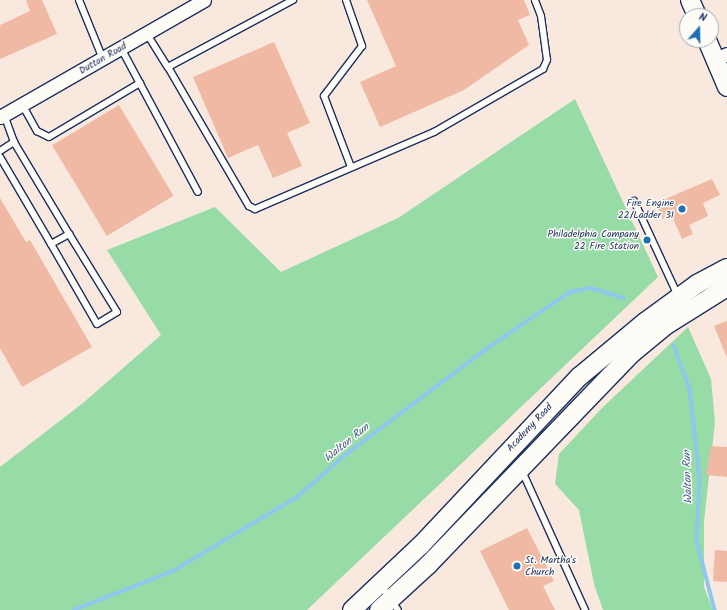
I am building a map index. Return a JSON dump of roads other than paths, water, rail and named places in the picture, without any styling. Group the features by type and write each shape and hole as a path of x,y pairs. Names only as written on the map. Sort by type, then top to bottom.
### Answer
{"main road":[{"path":"714,48 721,56 727,86"},
{"name":"Academy Road","path":"352,610 421,545 578,377 678,298 727,268"},
{"name":"Academy Road","path":"389,606 520,467 631,354 665,326 727,287"},
{"path":"506,454 520,467"}],"street":[{"name":"Dutton Road","path":"2,116 24,106 147,34 197,2"}],"lane":[{"path":"79,0 104,59"},
{"path":"168,67 293,0"},
{"path":"346,0 362,46 324,96 351,167"},
{"path":"147,34 252,208 434,132 543,69 547,60 541,16 535,0"},
{"path":"121,48 198,192"},
{"path":"24,106 37,131 49,137 140,83"},
{"path":"0,157 97,324 117,312 14,142 2,116"},
{"path":"0,151 14,142"},
{"path":"634,201 678,298"},
{"path":"50,244 69,234"},
{"path":"520,467 586,610"},
{"path":"380,584 389,606"}],"waterway":[{"name":"Walton Run","path":"74,610 173,571 297,497 348,453 486,349 570,292 591,288 624,298"},
{"name":"Walton Run","path":"674,345 690,389 700,480 697,541 715,610"}],"place":[{"name":"Fire Engine 22/Ladder 31","path":"682,209"},
{"name":"Philadelphia Company 22 Fire Station","path":"647,240"},
{"name":"St. Martha's Church","path":"517,566"}]}
